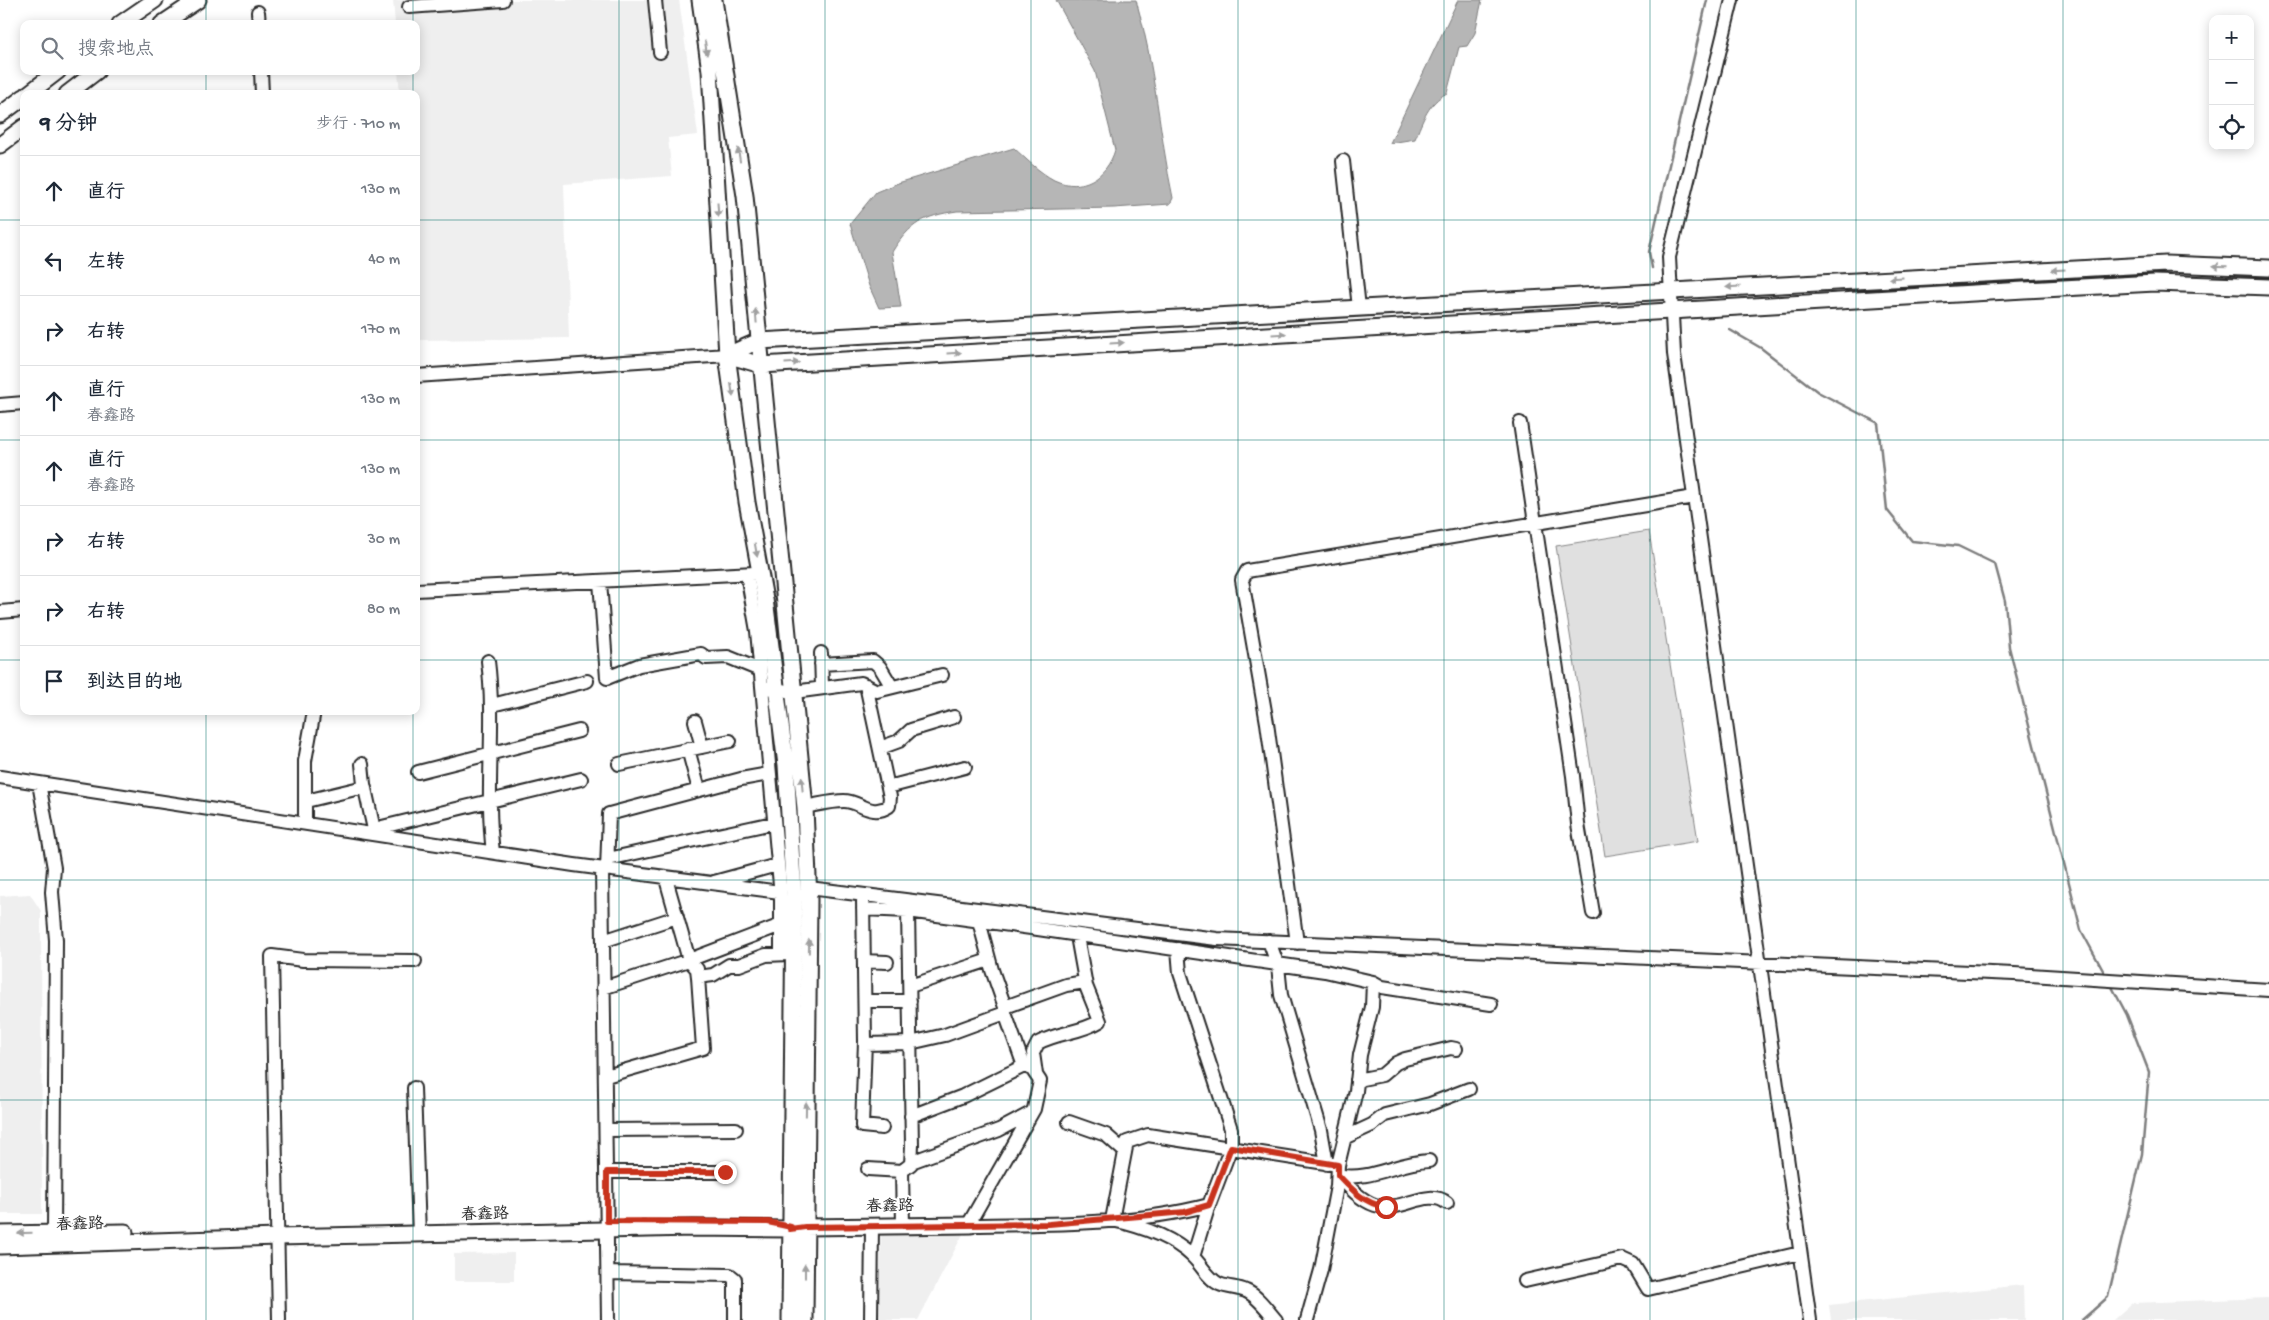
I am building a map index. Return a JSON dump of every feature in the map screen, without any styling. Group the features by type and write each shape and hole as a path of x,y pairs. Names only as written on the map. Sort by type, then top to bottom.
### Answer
{"main road":[{"path":"126,20 155,0"},
{"path":"168,20 198,0"},
{"path":"700,0 710,71 727,355 769,688 786,766 794,898 787,954 795,1228 805,1320"},
{"path":"714,0 745,196 804,807 808,888 790,1320"},
{"path":"33,90 53,75"},
{"path":"72,90 92,75"},
{"path":"0,115 20,100"},
{"path":"0,145 20,130"},
{"path":"727,355 759,341 2166,264 2269,268"},
{"path":"727,355 761,365 1672,310 2155,284 2269,287"},
{"name":"春鑫路","path":"0,1234 419,1231 768,1222 795,1228 970,1225"},
{"name":"春鑫路","path":"0,1246 277,1233"}],"street":[{"path":"409,7 503,0"},
{"path":"655,0 660,52"},
{"path":"1732,0 1669,257 1674,354 1810,1320"},
{"path":"261,75 262,90"},
{"path":"1343,161 1359,308"},
{"path":"420,376 727,355"},
{"path":"0,405 20,404"},
{"path":"1520,423 1557,678 1572,767 1578,824 1593,913"},
{"path":"1298,943 1267,724 1242,580 1247,571 1694,497"},
{"path":"420,590 753,573 760,670 769,688 770,774 781,925 787,954 766,955 739,964 729,965 713,976 698,977"},
{"path":"600,581 607,678 639,665 701,654 706,658 728,657 760,670"},
{"path":"0,612 20,610"},
{"path":"822,687 821,658 873,661 880,667 892,687"},
{"path":"488,661 492,704 489,822 493,852"},
{"path":"769,688 794,692 860,683 877,691 942,675"},
{"path":"492,704 587,681"},
{"path":"804,807 842,801 850,802 867,810 884,810 890,803 866,685"},
{"path":"305,823 305,761 313,715"},
{"path":"880,748 899,741 911,730 954,717"},
{"path":"695,721 702,747"},
{"path":"418,772 579,731"},
{"path":"619,764 730,741"},
{"path":"688,749 699,790"},
{"path":"362,764 364,787 375,834"},
{"path":"888,787 965,768"},
{"path":"608,1320 603,941 609,814 699,790 770,774"},
{"path":"0,777 584,867 606,866 774,823"},
{"path":"375,834 382,827 581,779"},
{"path":"39,783 54,868 52,892 56,940 54,1233"},
{"path":"306,801 364,787"},
{"path":"708,884 777,865"},
{"path":"606,866 666,879 780,892"},
{"path":"606,1076 703,1048 697,969 689,960 666,879"},
{"path":"808,888 1217,939 2024,975 2269,990"},
{"path":"863,895 865,1044 862,1126 882,1128"},
{"path":"863,909 908,911 1178,949 1278,966 1325,971 1372,982 1382,987 1491,1004"},
{"path":"903,1226 911,1116 908,911"},
{"path":"603,941 677,917"},
{"path":"979,921 989,960 1024,1066 1036,1074 1040,1080 1032,1113 970,1225 1112,1220 1185,1212 1209,1205"},
{"path":"603,988 689,960 781,925"},
{"path":"1036,1074 1033,1053 1038,1043 1072,1030 1085,1029 1100,1021 1086,982 1077,936"},
{"path":"1269,941 1278,966 1281,995 1334,1168 1356,1193 1375,1205 1394,1208 1430,1197 1441,1198 1447,1203"},
{"path":"1178,949 1180,973 1232,1129 1231,1147 1209,1205 1193,1257"},
{"path":"278,1320 272,956 303,960 416,962"},
{"path":"910,986 989,960"},
{"path":"864,961 887,962"},
{"path":"865,1044 910,1043 945,1035 1066,986 1086,982"},
{"path":"1307,1320 1321,1270 1334,1168 1346,1136 1372,1006 1372,982"},
{"path":"865,1001 910,1001"},
{"path":"1357,1080 1382,1075 1396,1063 1405,1059 1451,1048 1456,1049"},
{"path":"911,1116 963,1096 1024,1066"},
{"path":"414,1088 419,1231"},
{"path":"1346,1136 1372,1125 1385,1115 1430,1104 1468,1089"},
{"path":"868,1170 907,1167 999,1130 1032,1113"},
{"path":"1069,1122 1106,1135 1124,1151"},
{"path":"606,1130 736,1129"},
{"path":"1112,1220 1127,1142 1148,1135 1231,1147 1334,1168 1356,1178 1411,1161 1429,1161"},
{"path":"607,1172 725,1172"},
{"path":"1112,1220 1134,1225 1169,1240 1193,1257 1208,1276 1220,1284 1246,1291 1256,1297 1276,1320"},
{"path":"871,1320 872,1226"},
{"path":"1525,1281 1622,1259 1633,1264 1648,1289 1800,1253"},
{"path":"608,1273 730,1275 735,1279 735,1320"}],"shaded area":[{"path":"393,0 679,0 698,135 668,138 672,176 564,184 569,338 420,340 420,90 400,90 398,75 420,75 420,20 395,20"},
{"path":"1056,0 1136,0 1148,49 1173,198 1170,204 1114,208 957,211 935,215 919,222 905,234 892,252 901,307 879,308 869,286 850,224 876,192 898,183 1014,148 1043,173 1064,184 1074,185 1092,180 1100,175 1111,160 1115,150 1095,71"},
{"path":"1458,0 1482,0 1475,33 1467,46 1459,47 1447,93 1440,97 1431,107 1415,139 1390,143"},
{"path":"1649,531 1698,841 1605,856 1556,546"},
{"path":"30,894 41,911 42,1214 0,1214 0,896"},
{"path":"881,1234 963,1234 918,1320 879,1320"},
{"path":"514,1253 514,1281 454,1281 454,1254"},
{"path":"2023,1285 2024,1320 1831,1320 1829,1305"},
{"path":"2269,1298 2269,1320 2113,1320 2132,1303"}],"waterway":[{"path":"1652,268 1649,252 1707,0"},
{"path":"1730,330 1761,348 1818,392 1878,423 1887,510 1912,541 1958,546 1995,564 2005,601 2009,647 2081,930 2106,976"},
{"path":"2082,1320 2108,1297 2142,1154 2149,1072 2127,1015 2111,985"}],"route":[{"path":"725,1172 607,1172 607,1221 768,1222 791,1227 790,1229 805,1227 1049,1224 1112,1220 1185,1212 1209,1205 1231,1147 1338,1165 1338,1175 1351,1189 1365,1200 1375,1205 1386,1207"}]}
